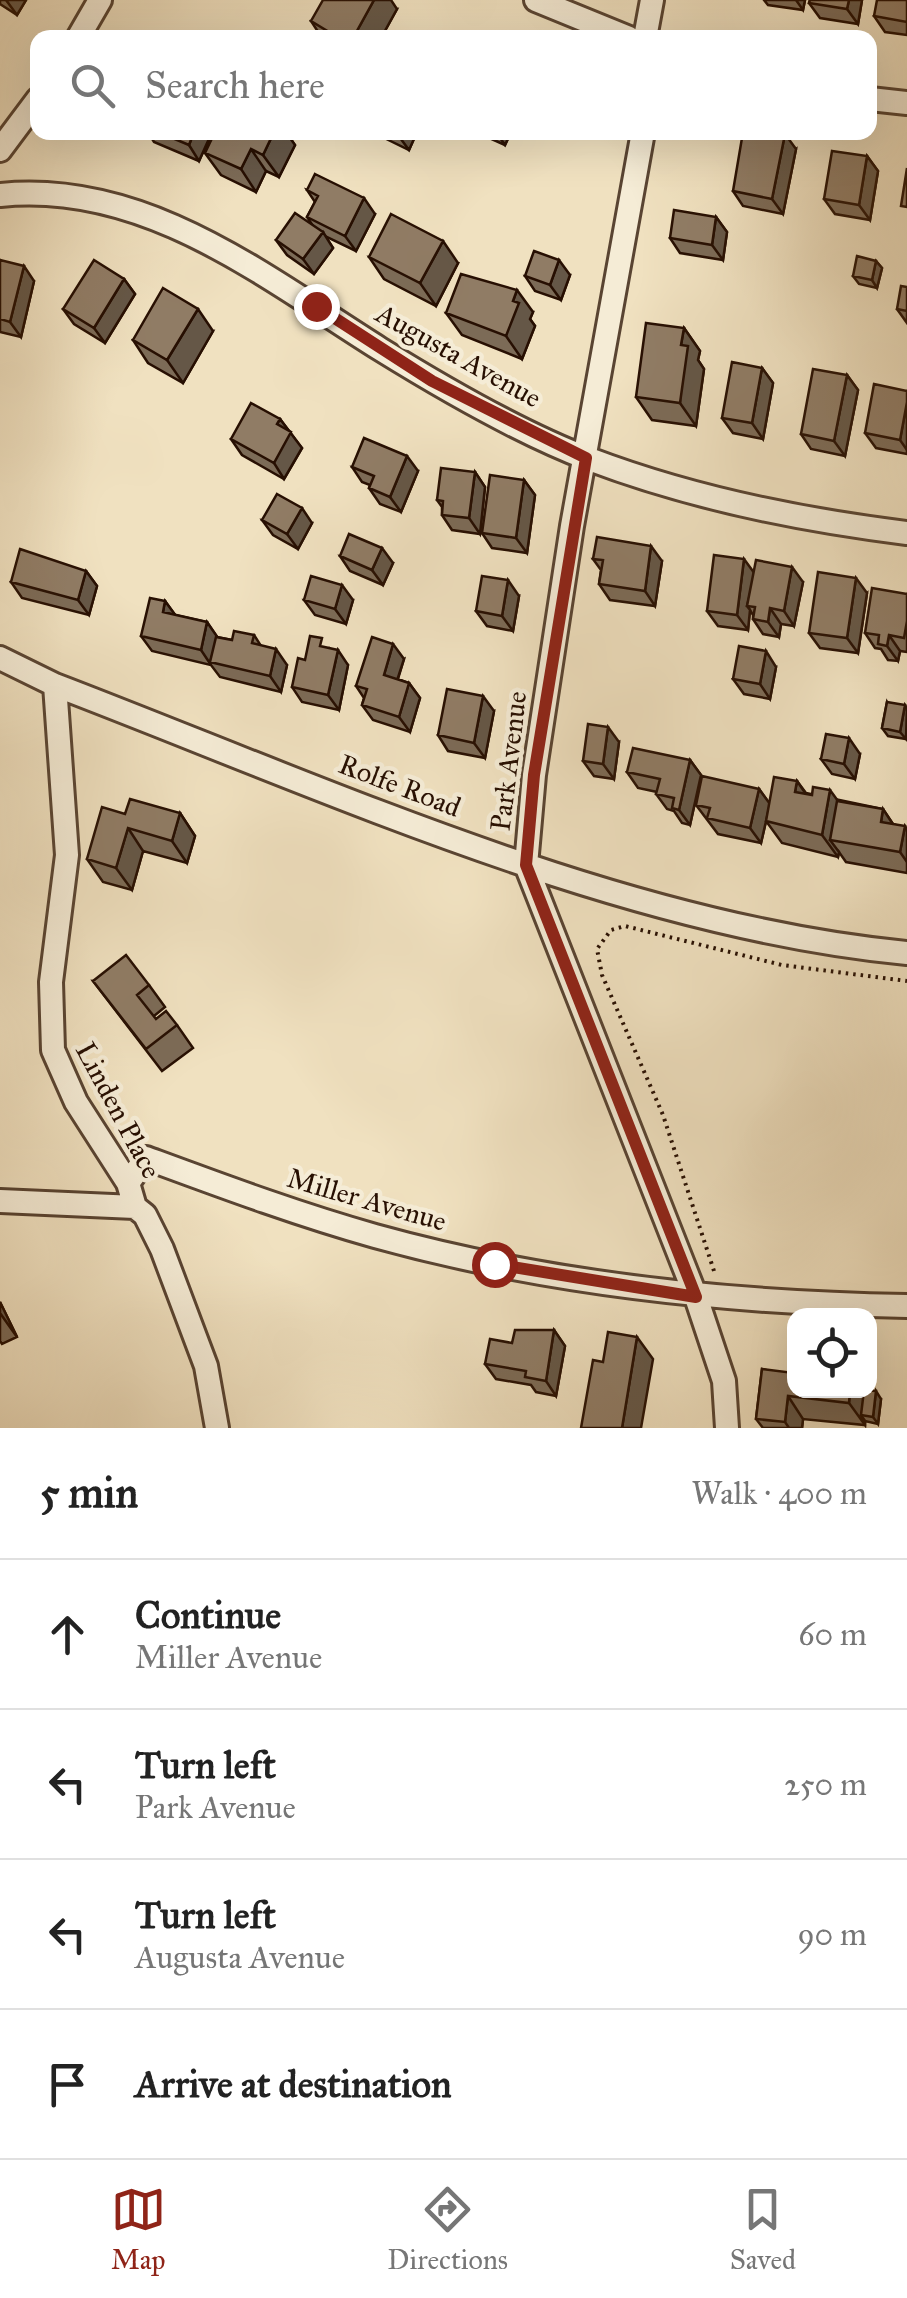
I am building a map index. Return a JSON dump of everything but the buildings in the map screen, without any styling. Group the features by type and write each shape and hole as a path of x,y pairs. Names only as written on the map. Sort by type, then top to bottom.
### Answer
{"street":[{"path":"83,30 100,0"},
{"path":"536,0 609,30"},
{"path":"646,30 652,0"},
{"path":"877,100 907,103"},
{"path":"0,150 30,110"},
{"name":"Park Avenue","path":"643,140 534,775 526,865 696,1297 724,1382 727,1428"},
{"name":"Augusta Avenue","path":"0,195 80,197 116,205 202,239 240,258 432,381 586,458 748,504 907,534"},
{"path":"0,658 54,685"},
{"name":"Rolfe Road","path":"54,685 526,865 753,928 907,953"},
{"name":"Linden Place","path":"54,685 68,855 51,982 50,1031 67,1084 128,1183 134,1207 145,1215 162,1249 193,1325 216,1428"},
{"name":"Miller Avenue","path":"128,1183 146,1158 286,1210 378,1237 494,1264 696,1297 907,1306"},
{"path":"0,1202 134,1207"}],"path":[{"path":"716,1278 664,1115 602,975 597,949 602,939 625,926 782,965 907,982"}],"route":[{"path":"316,306 432,381 586,458 534,775 526,865 696,1297 494,1264"}]}
